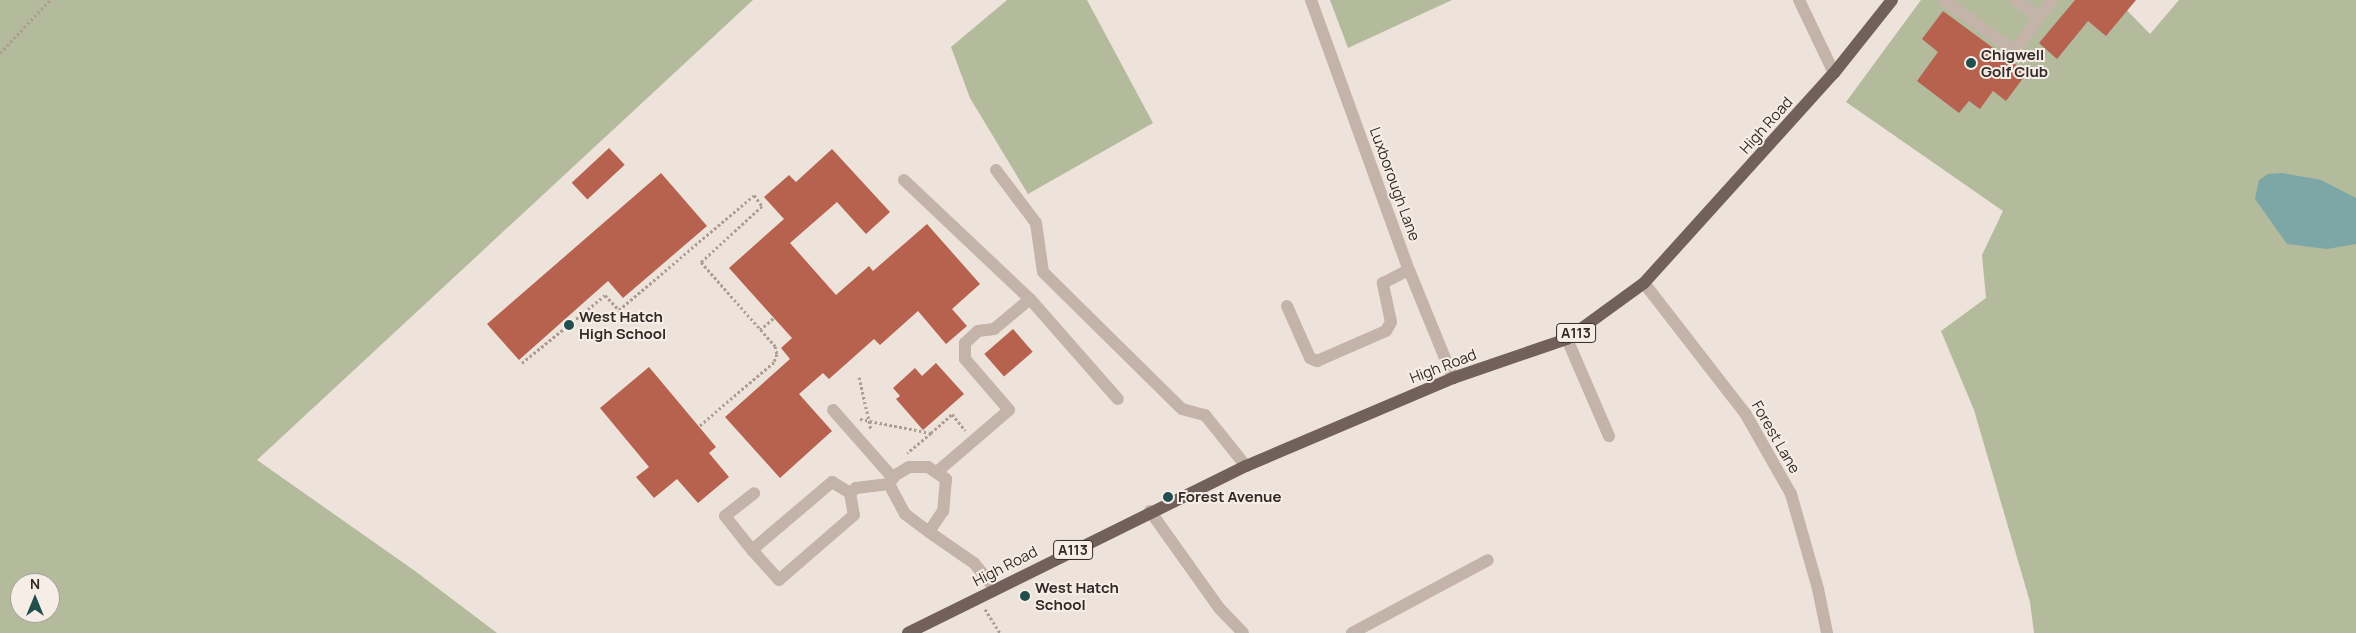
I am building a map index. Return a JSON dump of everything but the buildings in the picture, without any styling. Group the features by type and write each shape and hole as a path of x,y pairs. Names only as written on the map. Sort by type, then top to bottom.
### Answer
{"main road":[{"name":"High Road","path":"908,633 1150,510 1246,466 1453,378 1566,339 1644,283 1834,73 1892,0"}],"street":[{"name":"Luxborough Lane","path":"1311,0 1410,270 1453,378"},
{"path":"1799,0 1834,73"},
{"path":"1945,0 2014,51 2052,0"},
{"path":"2016,0 2039,18"},
{"path":"996,170 1036,223 1042,272 1182,409 1205,415 1246,466"},
{"path":"904,180 1030,299 1118,400"},
{"path":"1287,306 1310,358 1317,361 1386,331 1391,322 1383,283 1410,270"},
{"name":"Forest Lane","path":"1644,283 1745,413 1790,494 1818,589 1827,633"},
{"path":"938,472 1009,410 965,359 965,343 978,331 994,329 1030,299"},
{"path":"1566,339 1609,436"},
{"path":"835,412 889,478 905,514 974,563 995,590"},
{"path":"850,493 856,488 889,478 909,467 928,467 946,479 943,511 929,532"},
{"path":"752,550 832,482 850,493 854,515 779,580 752,550 725,516 754,493"},
{"path":"1150,510 1220,609 1243,633"},
{"path":"1352,633 1488,560"}],"path":[{"path":"0,53 50,0"},
{"path":"522,363 605,295 619,310 754,195 762,206 701,262 775,346 777,354 774,362 698,426"},
{"path":"760,330 774,318"},
{"path":"835,412 931,433"},
{"path":"889,478 931,433 952,414 974,440"},
{"path":"978,598 1000,633"}],"green space":[{"path":"0,0 753,0 257,460 415,571 497,633 0,633"},
{"path":"1007,0 1087,0 1153,123 1028,194 970,98 951,47"},
{"path":"1330,0 1452,0 1348,48"},
{"name":"Chigwell Golf Club","path":"1921,0 2117,0 2150,34 2179,0 2356,0 2356,633 2034,633 2030,602 1974,410 1941,331 1986,298 1982,255 2003,211 1846,102"}],"water":[{"path":"2282,173 2321,180 2356,198 2356,244 2327,249 2287,244 2255,199 2259,180 2268,174"}],"place":[{"name":"Chigwell Golf Club","path":"1971,63"},
{"name":"West Hatch High School","path":"569,325"},
{"name":"Forest Avenue","path":"1168,497"},
{"name":"West Hatch School","path":"1025,596"}]}
